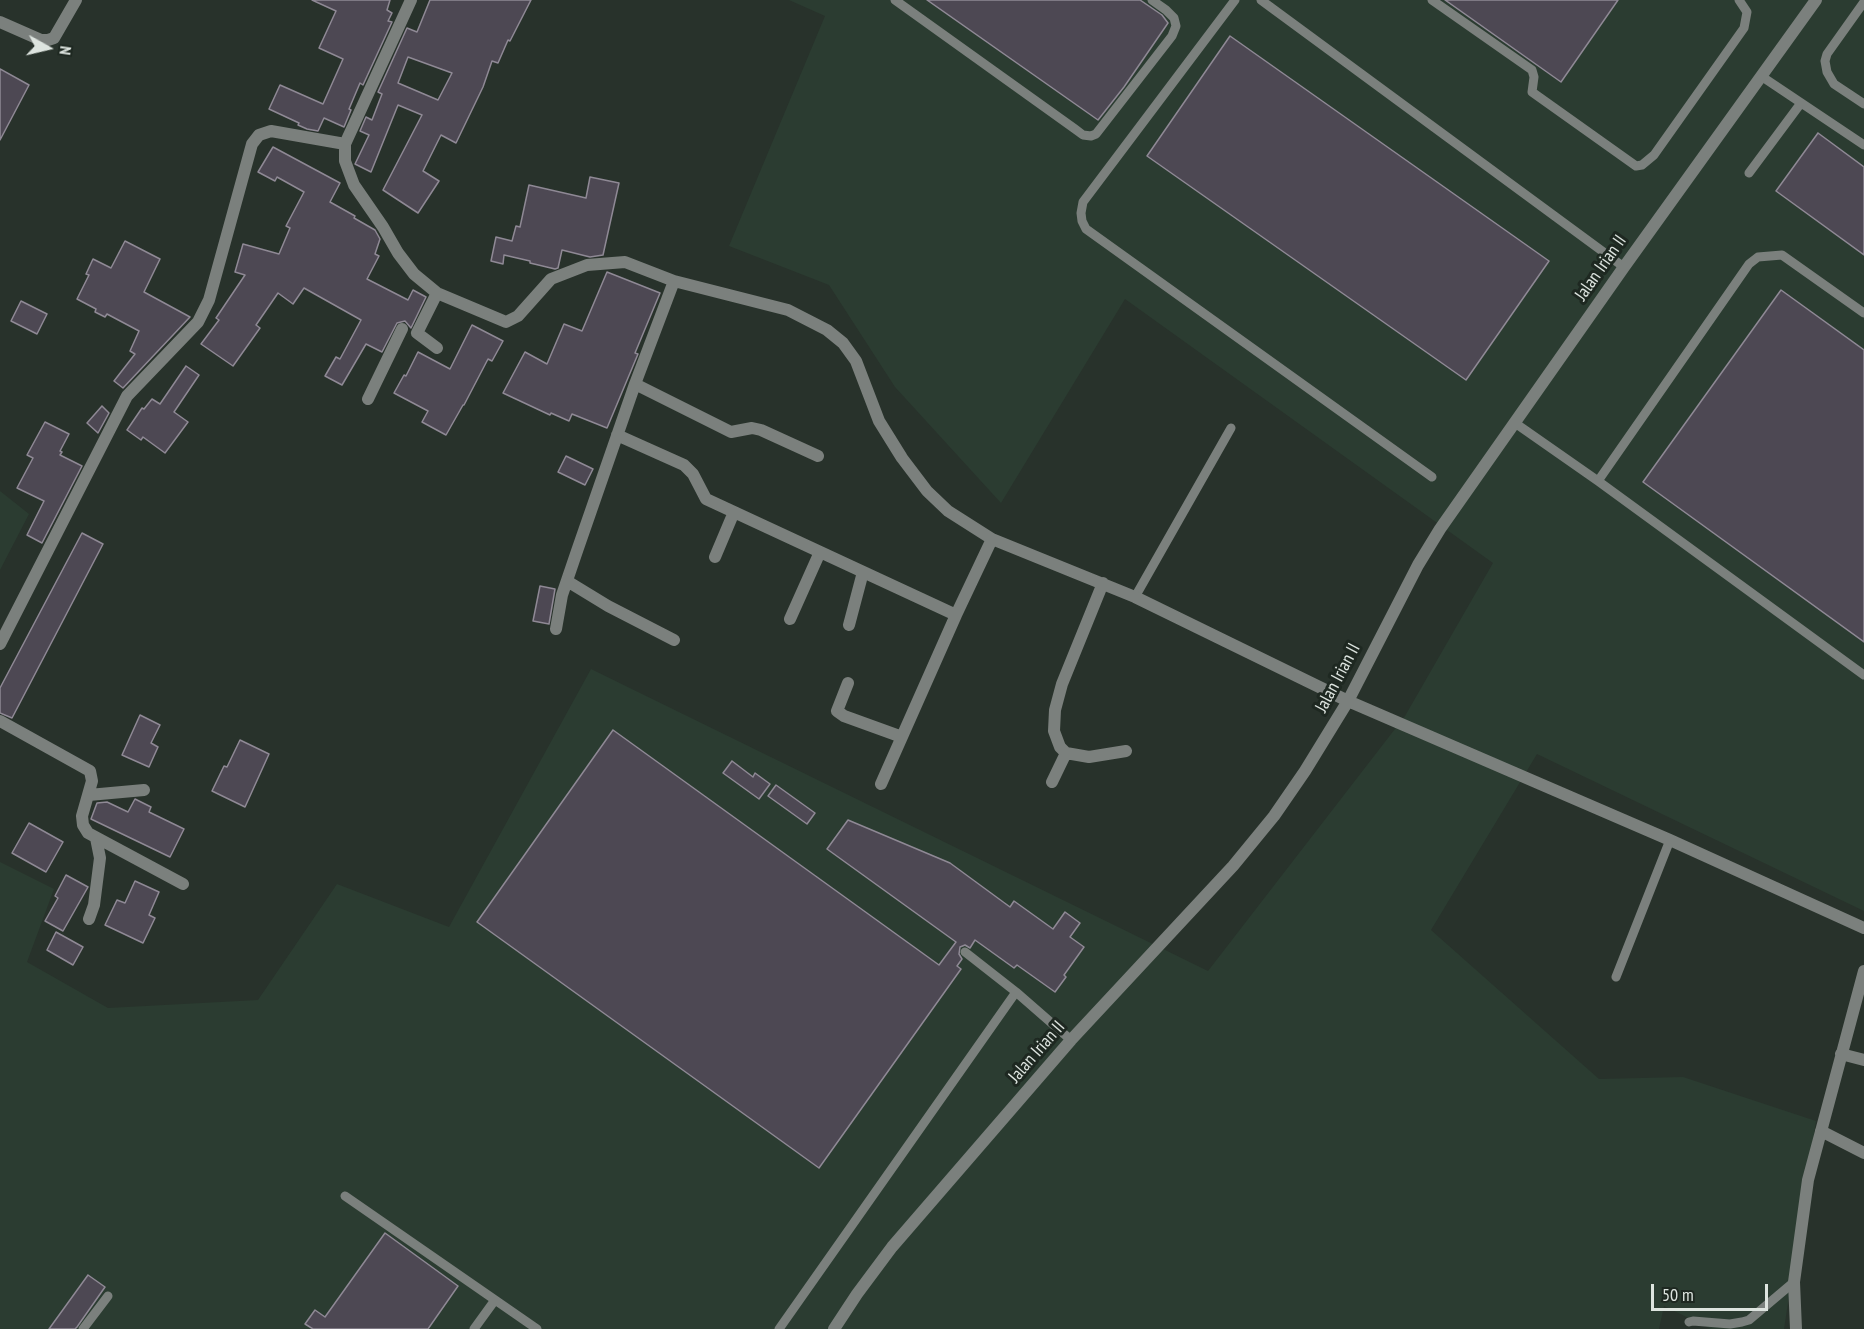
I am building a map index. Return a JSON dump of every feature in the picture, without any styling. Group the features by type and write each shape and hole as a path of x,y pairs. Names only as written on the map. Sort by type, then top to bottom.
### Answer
{"street":[{"path":"0,22 41,40 48,40 54,38 76,0"},
{"path":"411,0 345,144 345,161 354,185 398,253 414,274 437,293 506,322 518,316 551,279 587,265 625,262 674,281 788,310 827,330 843,343 856,361 879,421 902,458 927,491 948,511 992,539 1135,597 1348,701 1670,840 1864,928"},
{"name":"Jalan Irian II","path":"834,1329 857,1293 892,1247 1071,1040 1233,866 1274,816 1348,701 1418,565 1440,529 1624,267 1816,0"},
{"path":"0,644 127,396 198,322 209,300 252,144 259,135 271,131 345,144"},
{"path":"556,628 562,595 635,384 674,281"},
{"path":"417,333 437,293"},
{"path":"389,325 417,333 437,348"},
{"path":"368,399 402,329"},
{"path":"635,384 731,432 752,428 761,430 818,456"},
{"path":"617,435 684,465 693,474 706,500 956,615"},
{"path":"715,557 734,512"},
{"path":"881,784 992,539"},
{"path":"790,619 820,552"},
{"path":"849,625 863,572"},
{"path":"567,581 608,606 674,640"},
{"path":"1103,583 1062,684 1055,710 1054,731 1060,747 1066,753 1089,758 1126,751"},
{"path":"848,683 837,711 844,717 902,737"},
{"path":"0,721 88,769 92,778 82,816 82,825 88,832 183,884"},
{"path":"1052,782 1066,753"},
{"path":"89,795 144,790"},
{"path":"89,919 94,905 100,858 96,838"},
{"path":"1796,1329 1794,1282 1808,1180 1863,977"},
{"path":"1841,1054 1864,1060"},
{"path":"1821,1131 1864,1153"}],"lane":[{"path":"895,0 1081,134 1091,136 1096,134 1172,36 1176,26 1174,18 1152,0"},
{"path":"1235,0 1083,202 1082,221 1086,229 1432,477"},
{"path":"1261,0 1624,267"},
{"path":"1432,0 1532,70 1534,77 1532,92 1636,166 1645,163 1654,155 1744,28 1747,12 1739,0"},
{"path":"1864,2 1827,54 1825,61 1827,72 1834,84 1864,104"},
{"path":"1761,76 1864,145"},
{"path":"1749,172 1801,103"},
{"path":"1598,481 1749,264 1758,257 1782,255 1864,313"},
{"path":"1515,423 1864,675"},
{"path":"1135,597 1231,428"},
{"path":"1616,977 1670,840"},
{"path":"965,952 1016,992 1071,1040"},
{"path":"780,1329 1016,992"},
{"path":"345,1196 537,1329"},
{"path":"1689,1322 1730,1324 1749,1320 1794,1282"},
{"path":"84,1329 108,1296"},
{"path":"474,1329 495,1300"}],"shaded area":[{"path":"789,0 1864,0 1864,911 1537,754 1431,930 1599,1079 1683,1077 1816,1121 1784,1329 1711,1329 1664,1306 1659,1329 0,1329 0,862 54,889 27,962 108,1008 258,1000 337,884 449,927 591,669 1208,971 1405,716 1493,563 1125,299 1001,503 895,387 829,285 729,246 825,16"},
{"path":"0,491 29,514 0,570"}],"building":[{"path":"312,0 390,0 387,10 392,13 388,21 392,22 363,85 360,83 344,127 324,118 318,131 298,125 299,123 269,109 280,85 323,104 343,59 319,48 336,11"},
{"path":"430,0 531,0 510,41 508,40 498,63 492,61 483,87 456,143 441,135 423,171 439,181 418,213 383,190 422,115 398,105 371,172 355,164 369,135 360,131 366,117 372,120 382,94 378,92 407,28 417,32","holes":["408,57 452,73 438,100 398,83"]},
{"path":"927,0 1140,0 1162,15 1168,23 1098,120"},
{"path":"1445,0 1618,0 1561,82"},
{"path":"1230,36 1549,261 1466,380 1147,156"},
{"path":"0,69 29,85 0,140"},
{"path":"1818,133 1864,167 1864,255 1776,191"},
{"path":"273,147 340,183 330,202 375,230 380,239 375,254 379,256 367,279 408,300 413,290 426,297 411,328 405,321 397,323 382,352 366,344 342,385 325,376 336,357 340,359 361,320 304,288 293,304 278,293 256,325 260,328 233,366 201,344 219,320 216,318 245,275 235,272 243,244 279,254 290,228 286,226 304,192 277,177 275,181 258,172"},
{"path":"590,177 619,183 603,255 590,257 562,250 558,268 555,269 504,255 503,264 491,261 496,237 512,241 516,226 520,227 529,185 586,198"},
{"path":"125,241 160,259 144,292 190,317 123,388 114,381 135,354 130,351 139,331 107,314 105,317 95,312 96,309 77,299 89,275 86,274 93,259 111,268"},
{"path":"607,272 660,293 635,353 638,354 607,428 572,414 569,421 551,413 550,415 503,393 525,352 547,364 564,324 582,331"},
{"path":"1781,290 1864,350 1864,642 1643,482"},
{"path":"21,301 47,314 37,334 11,321"},
{"path":"472,325 503,341 492,361 488,359 446,435 422,422 428,411 394,393 418,352 450,369"},
{"path":"186,366 199,375 174,412 188,422 165,453 143,437 141,440 127,430 142,408 144,409 152,399 160,404"},
{"path":"102,406 109,413 98,433 87,423"},
{"path":"45,422 69,434 60,455 82,466 42,543 27,535 44,501 17,488 33,458 27,455"},
{"path":"566,456 593,469 585,485 558,472"},
{"path":"82,533 103,544 12,718 0,713 0,688"},
{"path":"540,586 555,589 549,624 533,621"},
{"path":"140,715 160,725 151,743 158,747 149,767 122,755"},
{"path":"613,730 939,965 956,942 827,849 848,820 950,863 1010,907 1014,901 1053,929 1065,912 1080,923 1070,937 1084,947 1055,992 1017,965 1014,968 975,940 970,948 965,945 960,947 959,954 962,959 957,966 961,969 819,1168 477,922"},
{"path":"240,740 269,754 245,807 212,791"},
{"path":"732,761 753,777 755,773 770,784 759,799 723,773"},
{"path":"776,785 815,813 807,824 768,796"},
{"path":"135,799 151,807 149,812 184,829 170,857 91,819 97,803 107,802 128,812"},
{"path":"29,823 63,842 46,872 12,853"},
{"path":"66,875 88,887 63,931 45,921 58,898 55,896"},
{"path":"135,881 159,892 149,915 155,918 143,943 105,925 117,900 125,903"},
{"path":"56,932 83,947 73,965 47,950"},
{"path":"385,1233 458,1286 428,1329 313,1329 305,1324 315,1310 325,1317"},
{"path":"88,1275 105,1287 77,1327 75,1329 49,1329"}]}
